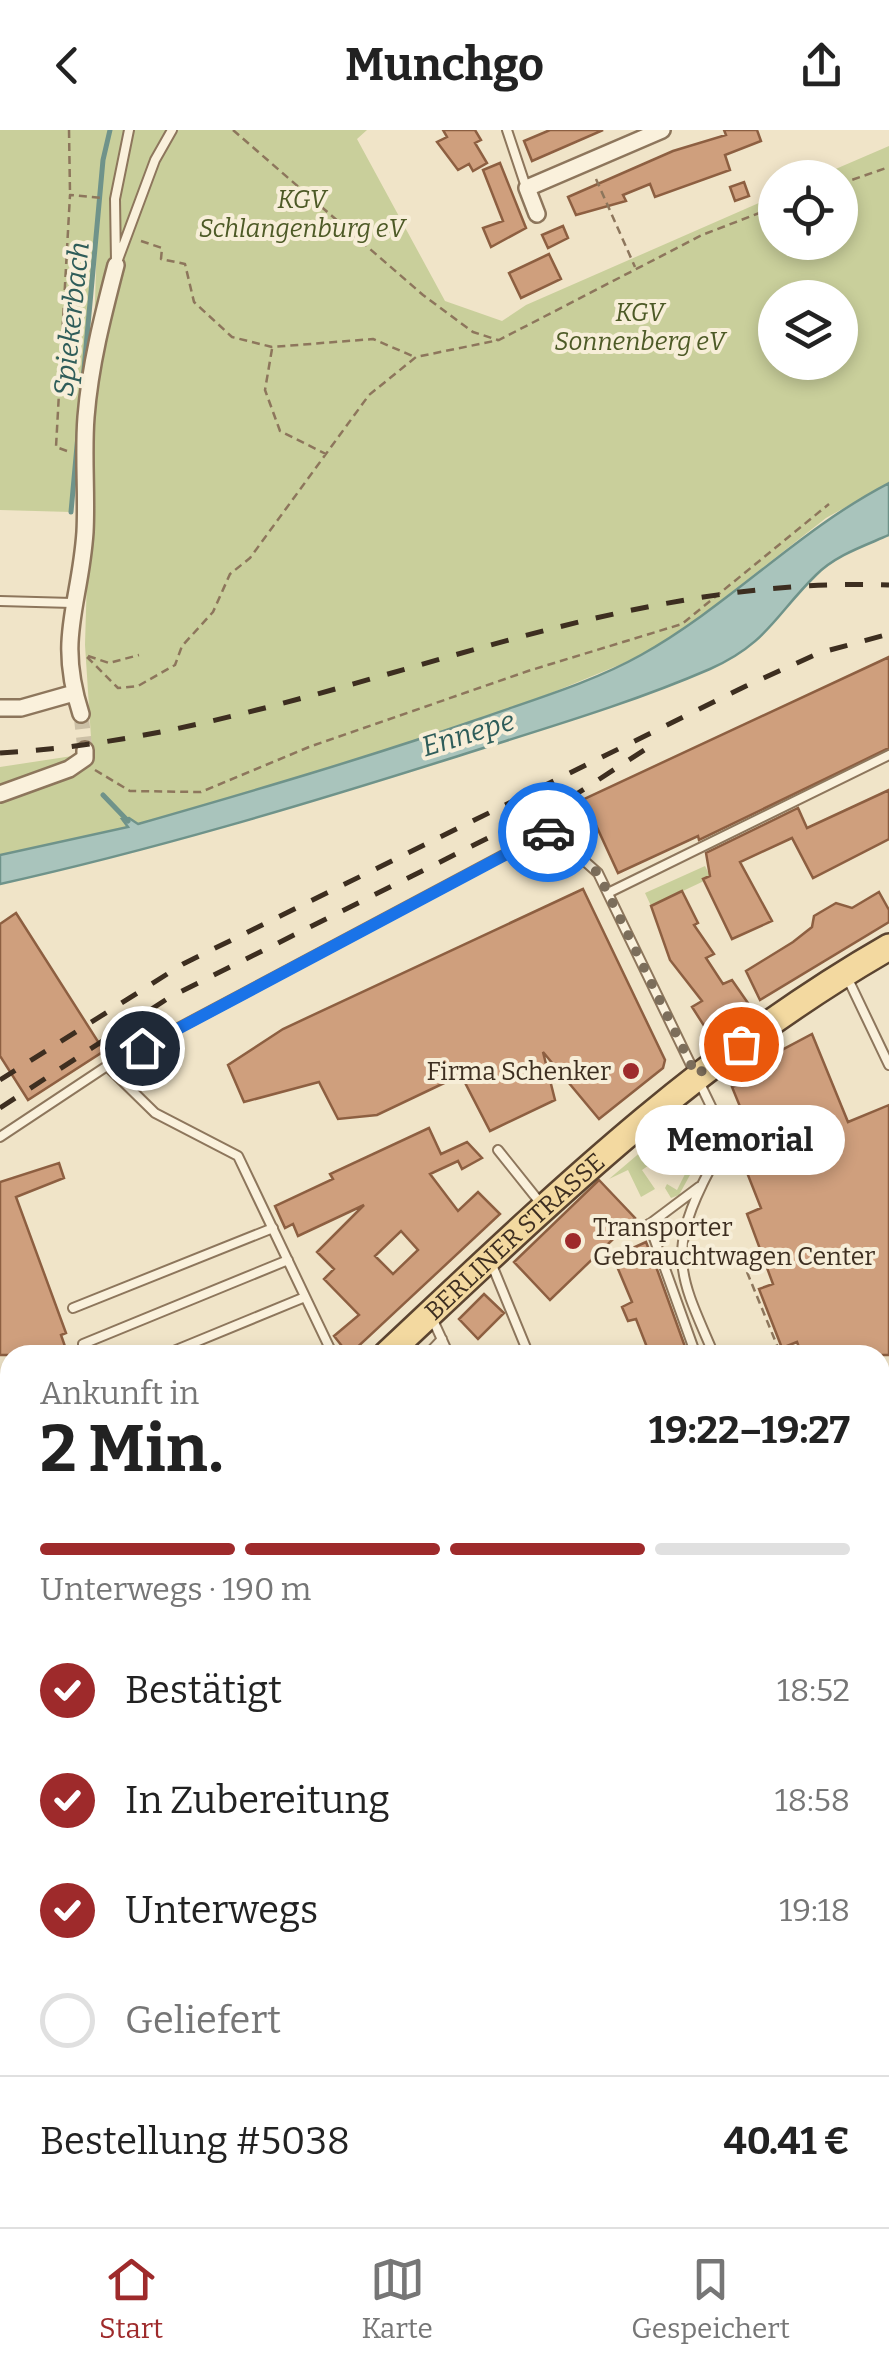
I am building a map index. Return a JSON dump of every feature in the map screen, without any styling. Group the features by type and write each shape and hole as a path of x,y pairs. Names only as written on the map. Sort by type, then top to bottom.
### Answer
{"main road":[{"name":"BERLINER STRASSE","path":"397,1345 542,1205 696,1075 889,946"}],"street":[{"path":"537,214 526,188 662,130"},
{"path":"81,714 67,667 72,603 85,537 85,456 99,330 116,265"},
{"path":"0,708 22,708 74,693"},
{"path":"0,794 69,770 85,758 86,750"}],"lane":[{"path":"116,265 115,199 129,130"},
{"path":"116,265 155,160 172,130"},
{"path":"507,130 526,188"},
{"path":"0,600 72,603"},
{"path":"608,894 889,756"},
{"path":"0,1136 107,1066 558,826 570,850 598,873 715,1112 722,1139 680,1244 682,1276 710,1345"},
{"path":"845,973 889,1065"},
{"path":"107,1066 155,1113 238,1156 327,1345"},
{"path":"498,1150 542,1205"},
{"path":"639,1232 702,1184"},
{"path":"649,1224 692,1345"},
{"path":"73,1308 274,1228"},
{"path":"488,1256 525,1345"},
{"path":"83,1345 112,1329 288,1260"},
{"path":"188,1345 304,1296"},
{"path":"430,1314 444,1345"},
{"path":"437,1345 442,1340"}],"path":[{"path":"69,130 70,195 56,447 85,456"},
{"path":"233,130 422,296 473,332 499,340"},
{"path":"588,160 636,269"},
{"path":"858,178 889,167"},
{"path":"70,195 115,199"},
{"path":"100,673 118,688 138,686 175,665 182,646 213,612 230,574 250,558 369,396 416,358 499,340 636,269 758,215"},
{"path":"124,242 142,241 162,248 161,260 184,264 194,302 232,338 272,347 373,339 416,358"},
{"path":"272,347 266,390 280,432 328,455"},
{"path":"69,770 100,770 130,792 200,792 455,696 682,624 829,504"},
{"path":"83,651 92,660 109,662 139,656"},
{"path":"747,1272 778,1345"}],"green space":[{"path":"0,130 367,130 357,139 445,301 502,321 526,305 758,203 758,260 858,260 856,160 889,146 889,483 826,518 683,630 636,658 544,696 384,752 138,824 123,820 130,827 0,855 0,767 92,753 85,645 97,233 71,512 0,510"},
{"path":"705,866 710,876 704,881 651,906 645,893"},
{"path":"689,1118 699,1125 696,1164 679,1195 671,1198 665,1188 667,1184 677,1190 691,1162 680,1156 690,1154 689,1149 679,1151 685,1143 678,1140 671,1150 642,1170 655,1189 641,1197 628,1170 609,1179 676,1122"}],"water":[{"name":"Ennepe","path":"889,483 889,535 832,562 758,639 710,669 582,716 340,793 171,842 0,884 0,855 128,827 122,819 129,818 138,824 267,787 437,733 602,674 673,635 824,523"}],"building":[{"path":"443,130 475,130 481,140 475,143 487,163 473,171 469,164 458,170 437,142 447,137"},
{"path":"550,130 603,130 532,161 524,141"},
{"path":"724,130 757,130 761,141 725,155 730,170 655,197 650,184 623,195 626,201 576,215 568,197 673,151 726,135"},
{"path":"500,163 526,228 491,247 483,228 503,221 483,170"},
{"path":"744,182 749,196 735,201 730,187"},
{"path":"563,226 568,238 548,248 542,235"},
{"path":"549,254 561,279 521,298 509,273"},
{"path":"889,657 889,748 699,840 698,836 618,873 584,799"},
{"path":"889,790 889,839 813,878 792,838 740,862 772,921 732,939 703,879 710,876 706,853 798,808 807,828"},
{"path":"583,889 665,1060 663,1068 599,1119 543,1052 555,1100 490,1131 461,1075 377,1115 338,1119 319,1082 244,1102 228,1065 283,1029"},
{"path":"682,891 698,923 694,925 714,954 706,958 723,984 732,980 750,1006 710,1035 692,1007 702,1001 670,960 651,906"},
{"path":"879,892 889,910 889,922 760,1000 746,971 812,927 814,916 836,903 852,908"},
{"path":"16,913 104,1051 28,1100 0,1056 0,924"},
{"path":"812,1034 848,1122 889,1105 889,1345 781,1345 759,1289 773,1284 747,1214 761,1208 744,1165 761,1158 732,1087 749,1080 746,1073 764,1066 761,1061"},
{"path":"429,1128 441,1154 467,1142 482,1158 462,1169 458,1161 430,1174 458,1211 478,1192 500,1214 360,1345 341,1345 334,1336 359,1315 324,1279 334,1269 317,1252 364,1205 298,1236 293,1224 285,1228 275,1206 333,1179 330,1174","holes":["401,1231 418,1250 393,1274 375,1256"]},
{"path":"59,1163 64,1178 16,1197 66,1333 61,1335 64,1345 0,1345 0,1182"},
{"name":"Transporter Gebrauchtwagen Center","path":"599,1180 635,1218 550,1300 514,1262"},
{"path":"646,1242 684,1345 646,1345 636,1319 628,1321 622,1307 632,1302 613,1257"},
{"path":"484,1294 504,1313 478,1339 459,1319"}],"waterway":[{"name":"Spiekerbach","path":"71,512 103,160 110,130"},
{"name":"Spiekerbach","path":"103,795 128,821"}],"tunnel":[{"path":"81,714 85,750"}],"railway":[{"path":"0,753 113,740 224,718 551,629 662,604 774,588 889,585"},
{"path":"0,1080 183,964 746,686 819,653 889,634"},
{"path":"0,1108 170,997 578,793 649,747"}],"way so far":[{"path":"548,832 558,826 570,850 598,873 696,1075 741,1044"}],"place":[{"name":"Memorial","path":"741,1044"},
{"name":"Firma Schenker","path":"631,1071"},
{"name":"Transporter Gebrauchtwagen Center","path":"573,1241"}],"route":[{"path":"142,1048 548,832"}],"park label":[{"name":"KGV Schlangenburg eV","path":"302,214"},
{"name":"KGV Sonnenberg eV","path":"640,326"}]}
